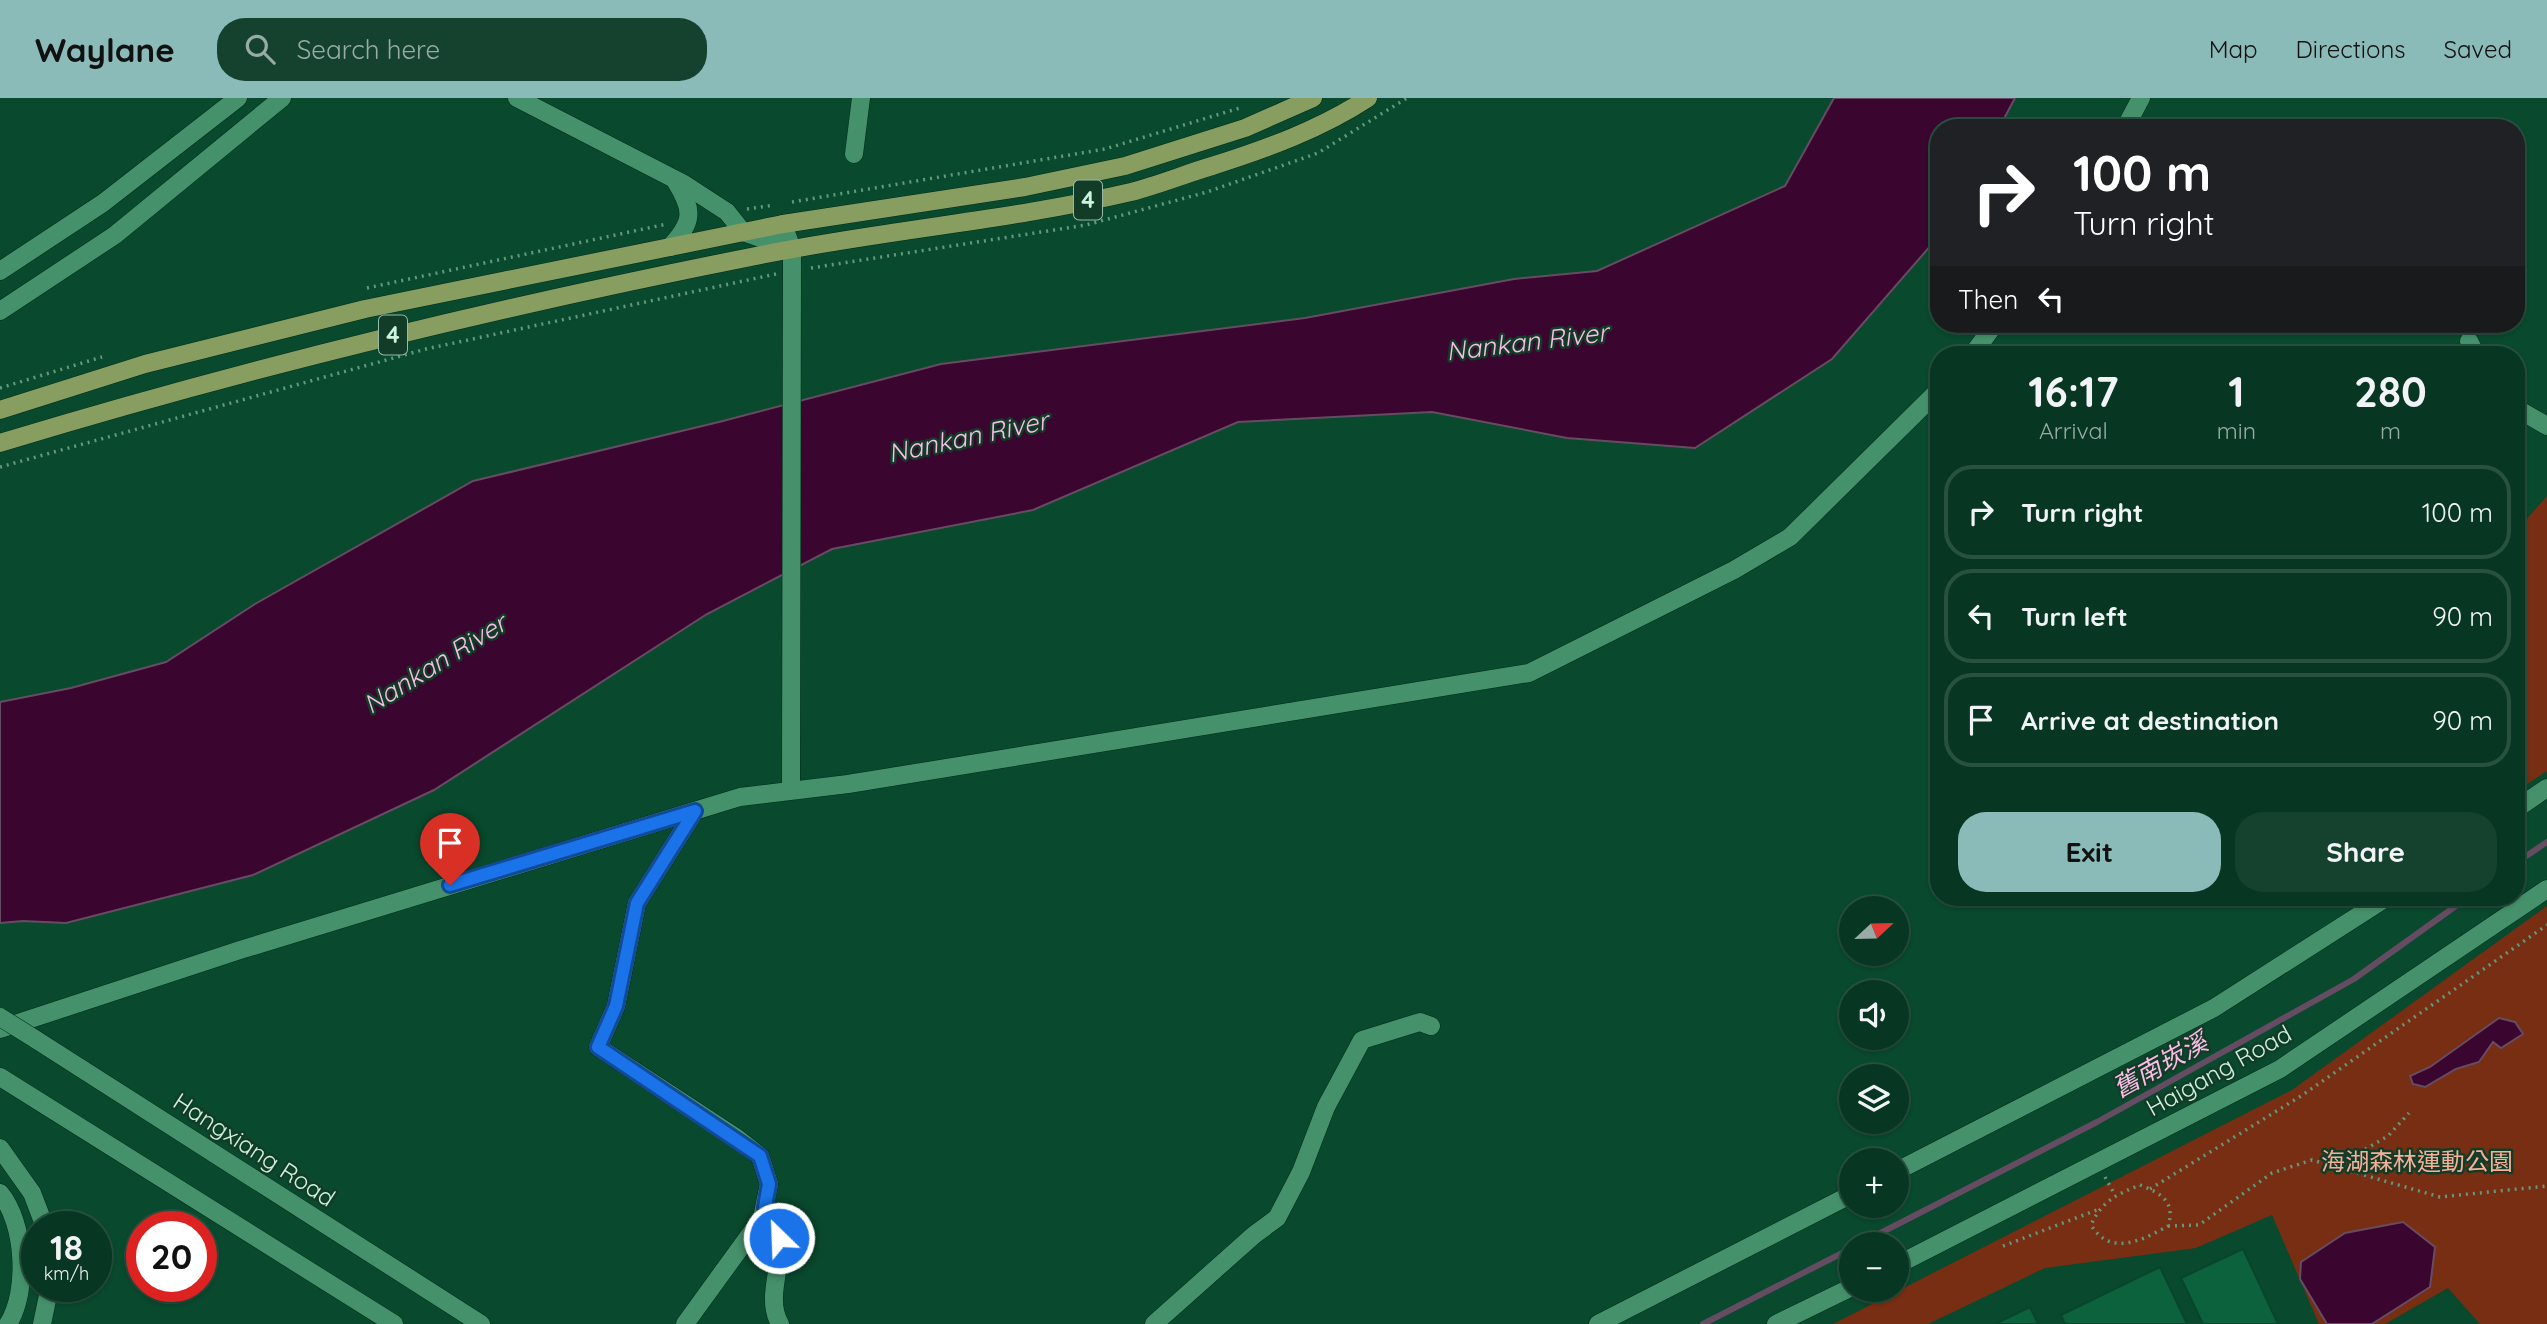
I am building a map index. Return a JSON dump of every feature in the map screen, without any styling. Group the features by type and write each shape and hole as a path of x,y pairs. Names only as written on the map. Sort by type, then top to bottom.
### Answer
{"main road":[{"name":"4","path":"0,410 145,364 353,312 783,224 1024,187 1125,166 1245,128 1313,98"},
{"name":"4","path":"0,443 173,390 596,288 792,249 1028,212 1133,191 1256,152 1323,124 1368,98"}],"street":[{"path":"0,271 103,203 238,98"},
{"path":"0,312 115,235 282,98"},
{"path":"517,98 674,179 727,212 743,232 792,249"},
{"path":"854,154 861,98"},
{"path":"2130,119 2141,98"},
{"path":"670,247 685,231 689,220 688,201 674,179"},
{"path":"783,224 792,249 792,790"},
{"path":"0,1029 228,954 740,797 848,784 1529,673 1734,570 1790,537 1930,399"},
{"path":"2525,413 2547,426"},
{"path":"2525,803 2547,788"},
{"path":"685,1324 762,1218 769,1184 760,1156 598,1047 616,1006 637,903 695,811"},
{"name":"Haigang Road","path":"2525,904 2547,889"},
{"path":"1909,1165 2214,1009 2374,906"},
{"name":"Haigang Road","path":"1909,1259 2280,1069 2522,906"},
{"name":"Hangxiang Road","path":"0,1017 481,1324"},
{"path":"1154,1324 1254,1235 1277,1219 1301,1172 1326,1107 1362,1040 1420,1022 1430,1026"},
{"path":"0,1077 394,1324"},
{"path":"0,1148 32,1193 39,1211"},
{"path":"0,1193 17,1231 23,1275 8,1324"},
{"path":"1598,1324 1839,1201"},
{"path":"765,1207 778,1223 780,1253 773,1311 780,1324"},
{"path":"1776,1324 1839,1293"},
{"path":"41,1324 46,1302"}],"path":[{"path":"0,467 426,349 792,271 970,246 1086,225 1207,192 1318,153 1407,98"},
{"path":"2150,1189 2301,1096 2547,925"},
{"path":"2334,1167 2388,1136 2409,1113"},
{"path":"2097,1210 2091,1225 2097,1236 2111,1244 2139,1242 2168,1226 2199,1225 2272,1173 2312,1160 2441,1197 2547,1186"},
{"path":"2104,1175 2115,1195"},
{"path":"2003,1246 2097,1210 2115,1195 2140,1185 2166,1199 2172,1214 2168,1226"}],"green space":[{"path":"2547,496 2547,771 2525,785 2525,521"},
{"name":"海湖森林運動公園","path":"2547,906 2547,1324 2480,1324 2448,1288 2385,1324 2319,1324 2272,1215 2196,1248 2045,1268 1928,1324 1833,1324 1876,1302 1909,1302 1909,1285 2292,1090"}],"water":[{"name":"Nankan River","path":"1834,98 2015,98 2004,119 1930,119 1930,246 1832,359 1695,448 1567,438 1432,412 1238,422 1033,510 832,549 707,614 434,790 253,875 66,923 0,923 0,702 71,688 166,662 255,604 473,481 719,422 941,364 1305,318 1514,279 1597,271 1785,186"},
{"path":"2499,1018 2515,1022 2523,1034 2501,1048 2493,1042 2479,1062 2456,1069 2425,1087 2413,1084 2410,1076 2430,1067"},
{"path":"2403,1222 2435,1247 2430,1287 2372,1324 2327,1324 2300,1279 2301,1262 2345,1233"}],"building":[{"path":"2243,1249 2278,1324 2203,1324 2181,1278"},
{"path":"2160,1267 2187,1324 2065,1324 2061,1315"},
{"path":"2030,1307 2038,1324 1995,1324"}],"waterway":[{"name":"舊南崁溪","path":"2525,857 2547,842"},
{"name":"舊南崁溪","path":"1882,1232 2097,1122 2354,979 2456,906"},
{"name":"舊南崁溪","path":"1703,1324 1839,1255"}],"route":[{"path":"450,885 695,811 637,903 616,1006 598,1047 760,1156 769,1184 765,1207 778,1223 779,1238"}]}
